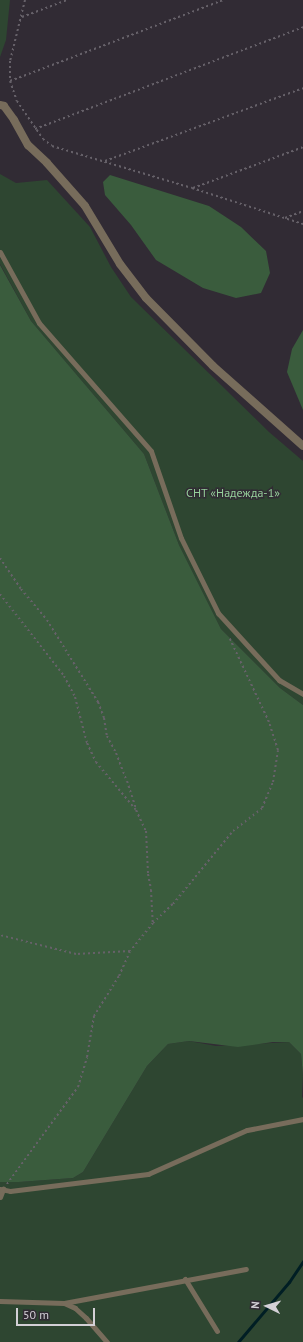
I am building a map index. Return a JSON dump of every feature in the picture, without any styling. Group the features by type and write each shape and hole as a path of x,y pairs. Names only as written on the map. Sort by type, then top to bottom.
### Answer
{"street":[{"path":"0,104 4,106 14,120 28,145 47,163 85,206 120,264 146,298 213,366 301,443"}],"lane":[{"path":"0,252 39,323 151,451 182,538 218,613 279,680 303,694"},
{"path":"0,1197 2,1189 10,1191 148,1174 247,1130 303,1118"},
{"path":"0,1301 64,1303 185,1279 246,1269"},
{"path":"185,1279 217,1331"},
{"path":"64,1303 75,1308 107,1342"}],"path":[{"path":"25,0 10,62 10,81 17,101 43,139 52,146 192,188 303,224"},
{"path":"22,17 67,0"},
{"path":"10,81 223,0"},
{"path":"36,129 303,27"},
{"path":"104,162 303,88"},
{"path":"192,188 303,147"},
{"path":"284,218 303,211"},
{"path":"0,558 21,589 47,620 98,702 104,718 107,736 116,754 127,781 136,810 146,831 148,874 151,890 153,923"},
{"path":"0,594 64,676 75,697 87,743 96,762 136,810"},
{"path":"2,1189 78,1087 94,1016 119,976 130,951 153,923 173,904 234,830 262,808 273,782 278,750 269,722 228,634"},
{"path":"0,935 76,954 130,951"}],"green space":[{"path":"0,0 10,0 6,40 0,57"},
{"name":"СНТ «Надежда-1»","path":"0,174 16,183 47,180 90,227 111,267 131,297 269,432 303,461 303,705 280,688 221,629 179,545 144,454 31,321 0,264"},
{"path":"110,175 209,206 241,227 266,251 270,273 261,293 236,298 203,288 156,260 131,225 105,195 103,182"},
{"path":"0,265 31,321 144,454 179,545 221,629 280,688 303,705 303,1076 301,1054 289,1042 273,1042 238,1047 189,1041 168,1044 147,1066 83,1172 73,1178 19,1182 0,1182"},
{"path":"303,330 303,410 287,372 292,349"},
{"path":"189,1041 216,1046 289,1042 301,1054 303,1076 303,1342 0,1342 0,1182 73,1178 83,1172 147,1066 168,1044"}],"waterway":[{"path":"238,1342 289,1282 303,1261"}]}
